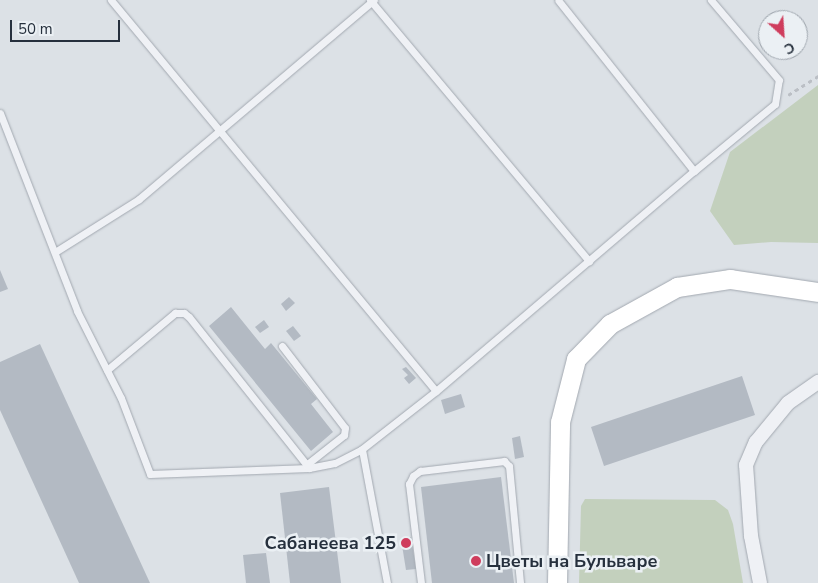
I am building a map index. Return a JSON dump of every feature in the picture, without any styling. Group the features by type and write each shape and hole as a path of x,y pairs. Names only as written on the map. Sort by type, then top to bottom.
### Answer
{"main road":[{"path":"557,583 560,422 576,360 610,324 677,287 730,279 818,292"}],"street":[{"path":"760,583 751,536 746,465 756,442 788,403 818,382"}],"lane":[{"path":"111,0 219,133 436,391"},
{"path":"558,0 694,171"},
{"path":"0,113 77,311 121,398 150,474 335,463 362,450 436,391 775,104 779,80 711,0"},
{"path":"55,252 139,199 219,133 372,1 589,261"},
{"path":"107,370 175,313 184,313 308,466"},
{"path":"282,346 345,428 344,434 308,466"},
{"path":"362,450 387,583"},
{"path":"421,583 409,484 413,476 420,471 504,461 509,466 520,583"}],"path":[{"path":"775,104 818,76"}],"green space":[{"path":"818,85 818,243 771,242 734,245 710,211 730,152"},
{"path":"585,499 715,500 728,510 733,524 743,583 579,583 581,506"}],"building":[{"path":"0,270 8,289 0,292"},
{"path":"289,297 295,303 286,311 281,304"},
{"path":"231,307 265,349 271,343 317,399 311,404 333,432 311,451 209,326"},
{"path":"264,320 269,327 260,333 255,327"},
{"path":"293,326 301,336 294,341 286,331"},
{"path":"40,344 150,583 79,583 0,410 0,362"},
{"path":"406,367 416,378 409,384 404,378 408,375 402,369"},
{"path":"742,376 755,415 604,466 591,427"},
{"path":"461,394 465,407 445,414 441,400"},
{"path":"520,436 524,457 515,459 512,438"},
{"path":"501,477 514,583 432,583 421,487"},
{"path":"329,487 341,583 290,583 280,493"},
{"path":"411,537 416,569 406,570 401,539"},
{"path":"266,553 270,583 246,583 243,555"}],"place":[{"name":"Сабанеева 125","path":"406,543"},
{"name":"Цветы на Бульваре","path":"476,561"}]}
